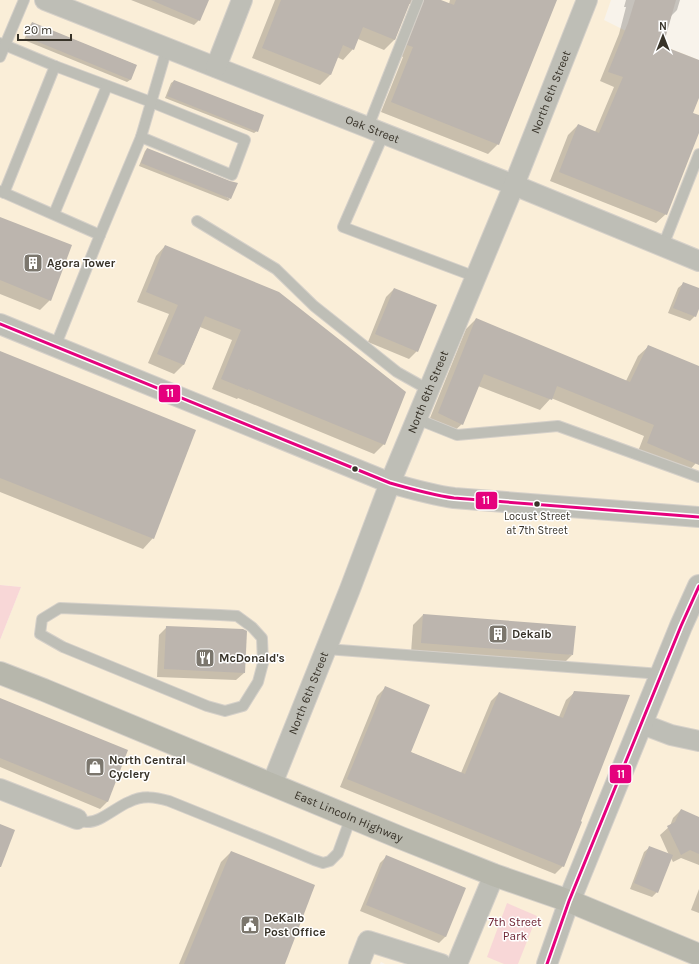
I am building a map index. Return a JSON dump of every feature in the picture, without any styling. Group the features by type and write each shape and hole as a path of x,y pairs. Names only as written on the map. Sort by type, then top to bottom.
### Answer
{"main road":[{"name":"East Lincoln Highway","path":"0,673 401,838 494,875 569,901 699,955"}],"street":[{"name":"Oak Street","path":"44,0 66,4 167,48 514,185 699,261"},
{"path":"216,67 242,0"},
{"name":"North 6th Street","path":"272,784 350,589 390,483 514,185 587,0"},
{"path":"0,324 390,483 440,496 454,498 699,517"},
{"path":"546,964 569,901 661,674 699,586"},
{"path":"642,724 671,735 699,741"},
{"path":"0,789 77,819"},
{"path":"457,964 494,875"},
{"path":"359,964 368,941 442,964"}],"lane":[{"path":"0,57 2,44 24,0"},
{"path":"418,0 343,227 476,277"},
{"path":"2,44 245,140 232,175 141,137"},
{"path":"55,347 141,137 167,48"},
{"path":"55,66 2,192 100,235"},
{"path":"54,214 107,86"},
{"path":"663,246 699,154"},
{"path":"197,221 276,269 314,306 397,372 429,390"},
{"path":"417,419 457,435 558,426 699,476"},
{"path":"60,608 237,616 252,627 262,638 263,663 258,682 243,706 225,712 207,706 62,647 40,634 42,619 60,608"},
{"path":"326,649 661,674"},
{"path":"77,819 87,822 97,820 130,801 146,797 156,797 323,863 330,861 338,853 351,817"}],"shaded area":[{"path":"0,0 611,0 604,20 626,31 699,60 699,964 385,964 381,962 380,964 0,964 0,640 21,587 0,585"}],"green space":[{"path":"0,585 21,587 0,640"},
{"name":"7th Street Park","path":"507,903 537,916 518,964 504,964 487,957"}],"building":[{"path":"151,0 209,0 200,21"},
{"path":"281,0 411,0 395,40 363,27 354,50 343,45 331,75 262,48"},
{"path":"424,0 441,0 454,5 456,0 557,0 499,145 391,102 413,47 407,45"},
{"path":"635,0 676,0 663,46 699,60 699,98 693,113 699,115 699,133 667,215 559,172 578,124 599,133 623,77 608,72 628,23"},
{"path":"32,22 137,65 131,80 26,37"},
{"path":"174,80 264,115 258,132 167,96"},
{"path":"147,148 238,183 231,199 141,163"},
{"name":"Agora Tower","path":"0,217 72,245 51,301 0,280"},
{"path":"165,245 279,292 406,392 385,445 221,379 241,330 205,316 184,365 157,354 178,305 146,292"},
{"path":"683,282 699,288 699,309 696,317 673,308"},
{"path":"394,288 437,305 418,352 375,334"},
{"path":"476,318 630,382 648,345 699,366 699,465 647,443 654,425 557,386 552,400 484,374 463,425 438,413"},
{"path":"0,351 196,430 154,539 0,478"},
{"name":"Dekalb","path":"423,614 576,626 573,655 421,643"},
{"name":"McDonald's","path":"166,626 243,629 247,631 245,673 164,669"},
{"path":"385,686 430,705 411,752 465,774 499,692 563,718 574,691 630,695 564,867 347,779"},
{"path":"0,698 128,750 108,802 0,758"},
{"path":"681,809 699,817 699,854 690,850 681,855 667,826 675,822"},
{"path":"0,824 15,830 1,867 0,867"},
{"path":"649,846 673,855 658,893 634,883"},
{"name":"DeKalb Post Office","path":"231,851 315,885 285,964 184,964"},
{"path":"386,855 466,888 446,937 366,905"}],"transit line":[{"name":"11","path":"0,324 390,483 430,494 454,498 699,517"},
{"name":"11","path":"547,964 569,901 681,626 699,586"}],"place":[{"name":"Agora Tower","path":"33,263"},
{"name":"Locust Street at 7th Street","path":"537,504"},
{"name":"Dekalb","path":"498,634"},
{"name":"McDonald's","path":"205,658"},
{"name":"North Central Cyclery","path":"95,767"},
{"name":"DeKalb Post Office","path":"250,925"}]}
